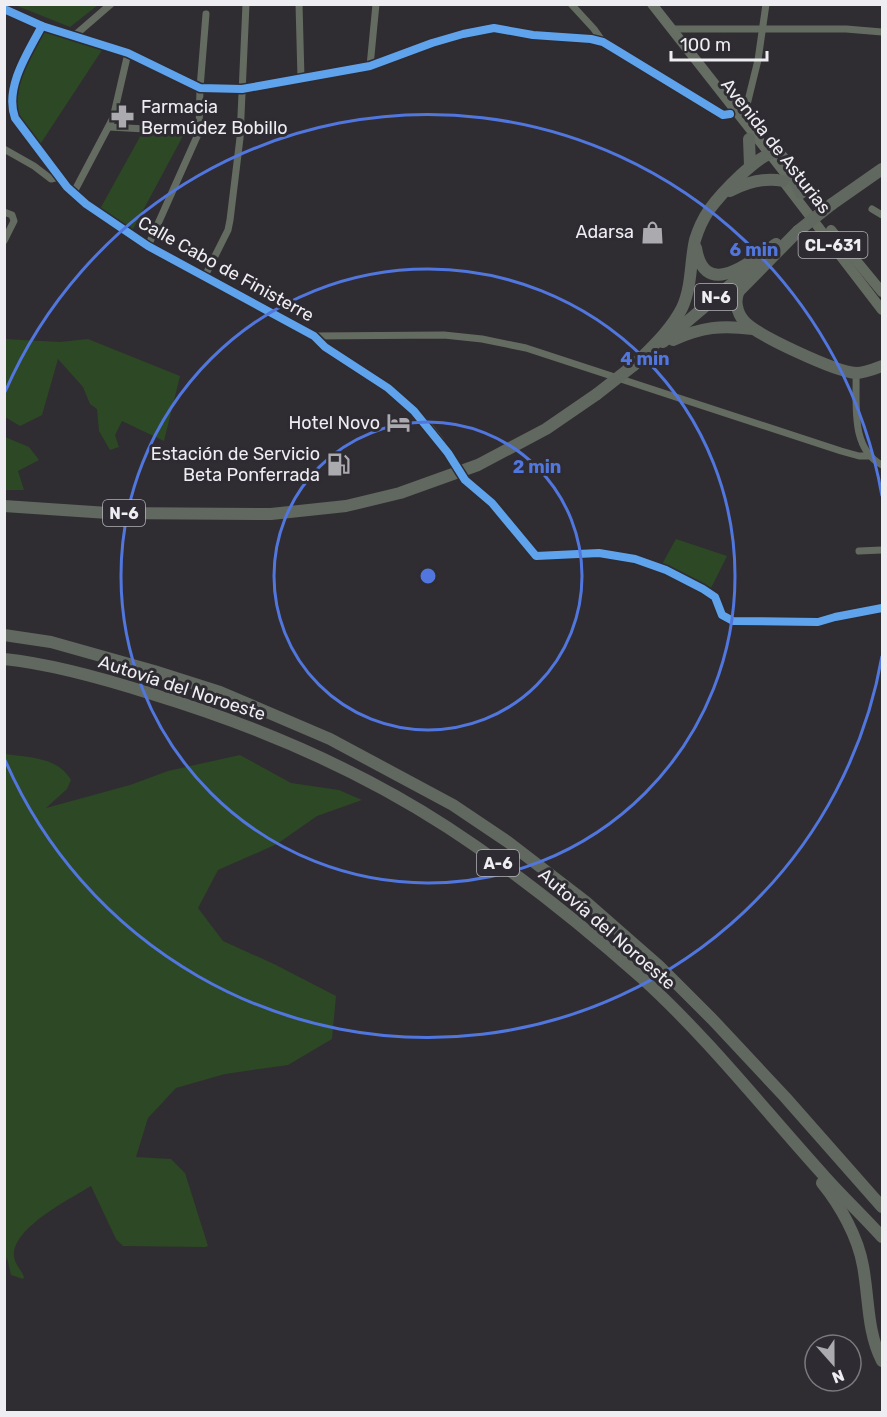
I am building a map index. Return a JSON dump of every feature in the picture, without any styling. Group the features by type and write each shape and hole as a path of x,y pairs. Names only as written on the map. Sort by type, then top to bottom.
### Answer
{"highway":[{"path":"749,140 760,159 760,171 768,179"},
{"path":"634,365 654,345 682,309 689,283 695,240 709,210 724,194 760,159 776,151 782,155 801,193"},
{"name":"N-6","path":"4,506 108,513 271,514 346,506 400,493 478,465 546,429 597,394 679,329 743,273 832,204 882,169"},
{"path":"724,194 747,183 768,179 783,181"},
{"path":"695,240 698,256 704,268 714,274 724,276 735,272 798,231"},
{"path":"798,231 745,283 736,296 737,310 742,319 753,329 820,362 856,373 880,366"},
{"path":"634,365 673,340 696,330 716,327 753,329"},
{"name":"Autovía del Noroeste","path":"4,635 51,642 220,692 330,739 453,805 508,842 586,902 659,966 712,1018 882,1207"},
{"name":"Autovía del Noroeste","path":"4,659 111,681 196,707 255,729 385,790 446,826 539,891 645,981 698,1033 827,1179 882,1237"},
{"path":"657,994 742,1088 832,1198 850,1228 863,1264 872,1331 882,1361"},
{"path":"784,1097 882,1202"}],"main road":[{"name":"Avenida de Asturias","path":"643,4 749,140"},
{"name":"Avenida de Asturias","path":"652,4 743,121 760,159 783,181 882,310"},
{"name":"Avenida de Asturias","path":"801,193 882,292"}],"street":[{"path":"74,36 111,4"},
{"path":"205,276 228,230 240,138 246,4"},
{"path":"299,4 301,78"},
{"path":"370,66 376,4"},
{"path":"571,4 603,42 723,115 730,114"},
{"path":"743,121 766,4"},
{"path":"4,9 42,26 128,53 200,88 242,89 370,66 432,43 469,32 494,28 532,35 603,42"},
{"path":"148,246 199,132 206,14"},
{"name":"Calle Cabo de Finisterre","path":"42,26 22,65 12,94 12,108 15,118 59,177 86,204 148,246 314,336 325,347 388,388 414,411 448,453 454,464"},
{"path":"671,29 846,28 882,32"},
{"path":"74,192 109,127 128,53"},
{"path":"109,127 199,132"},
{"path":"4,149 51,178 59,177"},
{"path":"872,209 882,215"},
{"path":"4,212 12,215 13,219 10,232 4,242"},
{"path":"314,336 444,335 482,339 526,348 841,451 859,456 870,456"},
{"path":"856,373 858,427 861,440 870,456 882,465"},
{"path":"465,480 492,504 536,556 599,554 635,559 692,582 715,597 722,615 733,621 818,622 882,608"},
{"path":"859,551 882,550"}],"green space":[{"path":"98,4 70,27 15,5"},
{"path":"47,31 102,50 39,146 18,115 16,95 28,61 44,32"},
{"path":"184,134 133,229 100,209 141,135"},
{"path":"5,339 60,342 88,339 180,376 164,441 122,421 115,435 119,447 110,450 99,431 97,409 90,404 83,387 58,359 42,415 20,426 5,417"},
{"path":"5,437 29,447 39,460 18,471 24,490 5,490"},
{"path":"676,539 727,556 711,588 661,566"},
{"path":"5,754 33,757 50,762 65,772 71,780 67,789 46,808 130,785 168,771 240,755 291,783 339,790 362,800 317,816 277,844 218,870 198,908 223,941 336,996 332,1039 288,1065 225,1074 176,1088 148,1118 136,1157 171,1159 185,1173 208,1246 123,1246 116,1239 91,1186 44,1215 22,1235 16,1245 14,1256 23,1279 11,1275 7,1258 5,1262"}],"cycle path":[{"path":"4,9 42,26 128,53 200,88 242,89 370,66 432,43 494,28 533,35 591,39 603,42 723,115 730,114"},
{"path":"42,26 19,70 12,106 15,118 67,187 86,204 148,246 314,336 325,347 388,388 414,411 448,453 465,480 492,503 536,556 599,553 635,559 666,570 703,589 715,597 722,615 733,621 818,622 882,608"}],"place":[{"name":"Farmacia Bermúdez Bobillo","path":"123,117"},
{"name":"Adarsa","path":"652,232"},
{"name":"Hotel Novo","path":"398,423"},
{"name":"Estación de Servicio Beta Ponferrada","path":"338,464"}]}
